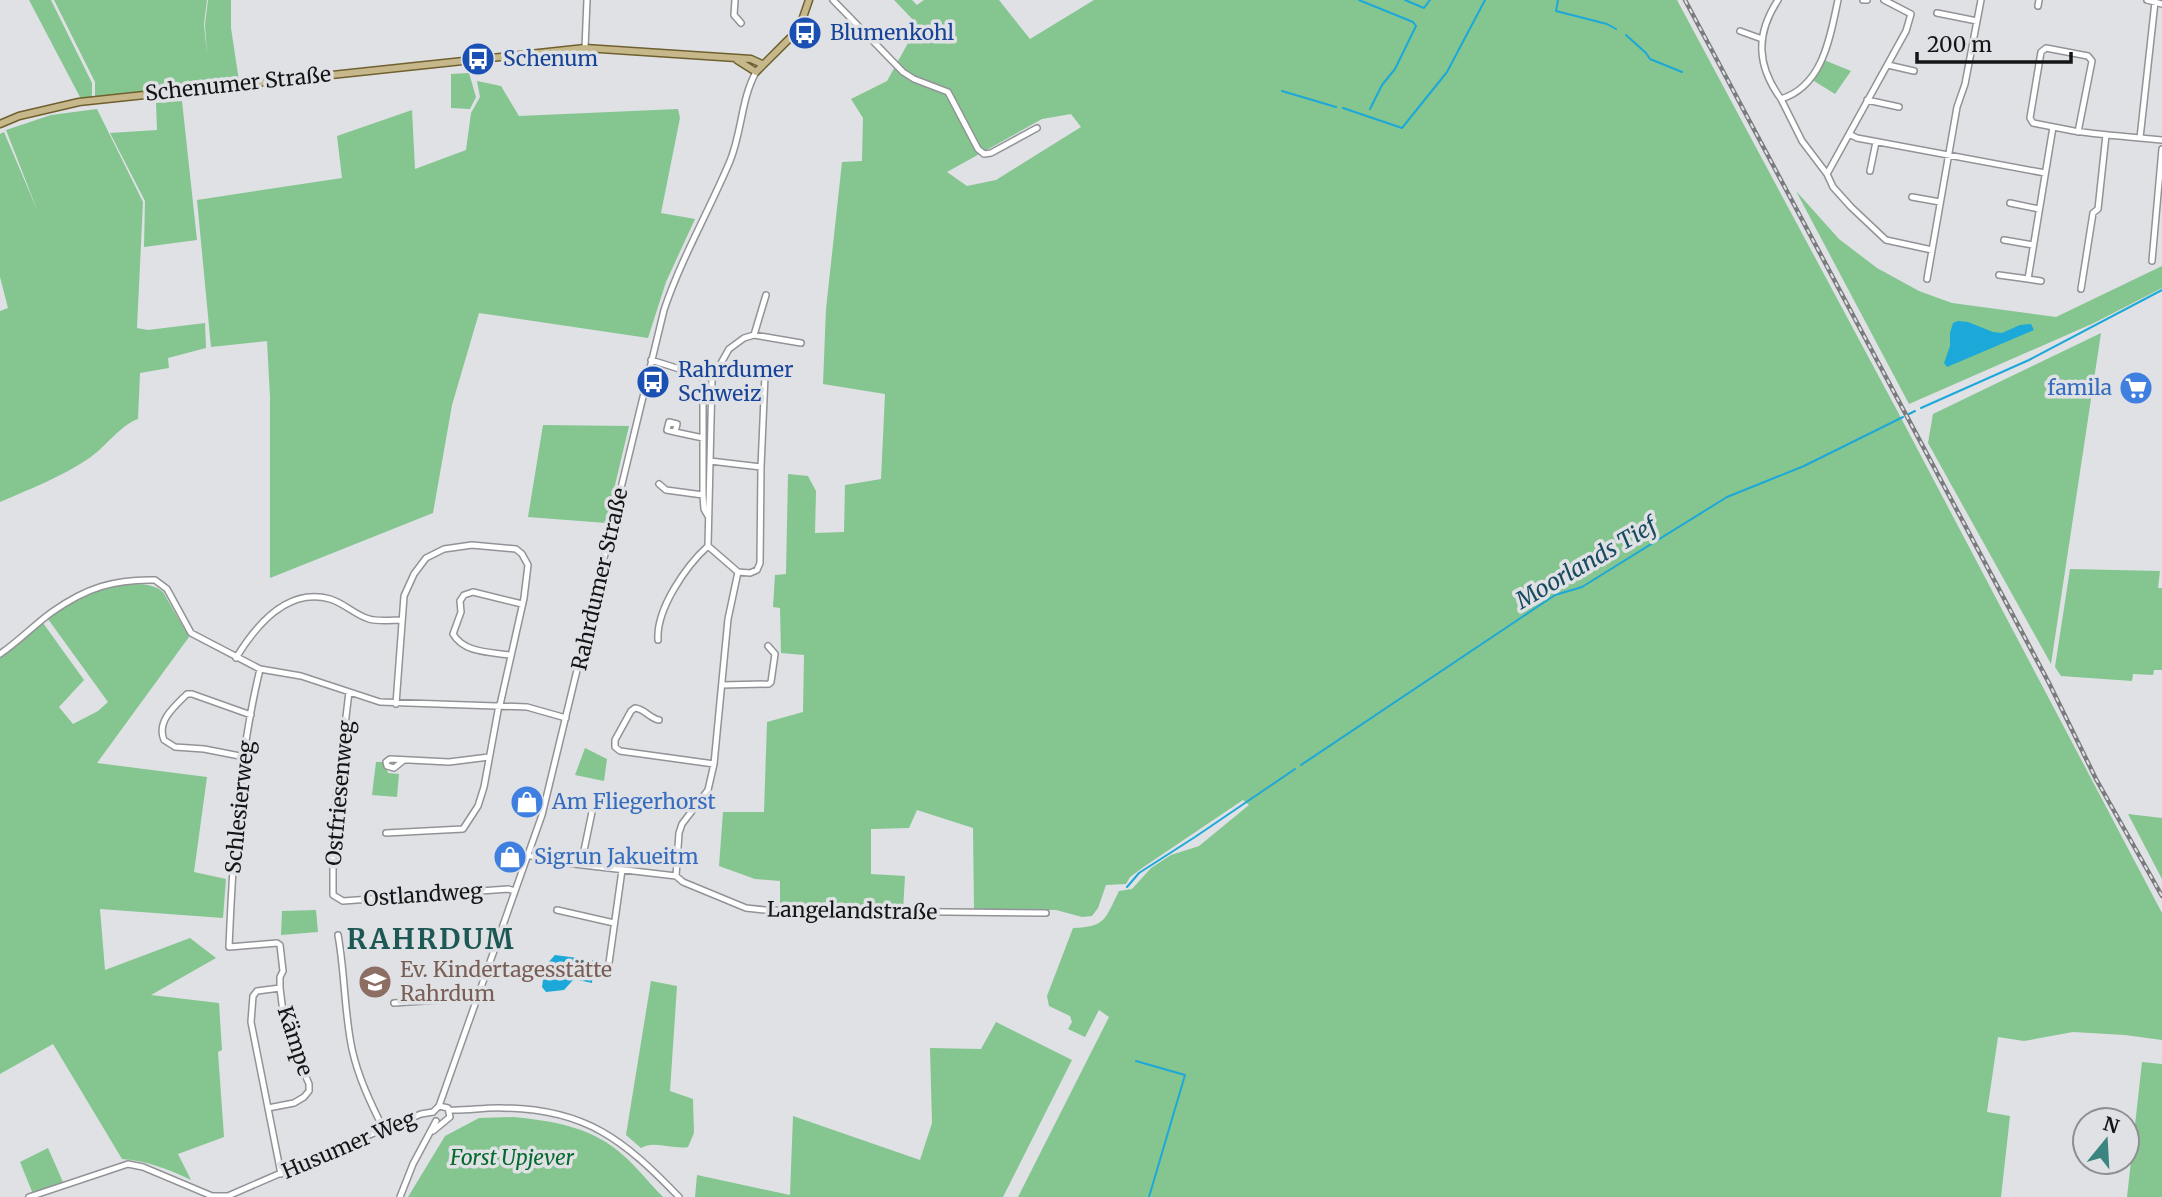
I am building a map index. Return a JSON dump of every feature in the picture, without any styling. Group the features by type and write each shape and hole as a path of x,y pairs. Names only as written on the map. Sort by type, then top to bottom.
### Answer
{"main road":[{"path":"735,60 756,72 799,29 809,0"},
{"name":"Schenumer Straße","path":"0,124 19,116 79,102 585,48 751,59 762,64"}],"street":[{"path":"585,48 587,0"},
{"path":"735,0 734,15 741,23"},
{"path":"833,0 903,72 948,92 978,149 984,153 991,153 1037,128"},
{"path":"1778,0 1762,39 1761,56 1802,141 1827,174 1833,187 1886,240 1932,250"},
{"path":"1782,99 1805,88 1813,76 1829,40 1838,0"},
{"path":"1827,174 1906,31 1911,14 1884,0"},
{"path":"1927,279 1957,107 1965,84 1980,0"},
{"path":"2140,138 2159,3 2147,0"},
{"path":"1937,13 1977,21"},
{"path":"1740,31 1762,39"},
{"path":"2078,132 2092,61 2088,55 2046,48 2041,52 2030,118 2033,123 2078,132 2162,140"},
{"path":"1888,65 1914,71"},
{"name":"Rahrdumer Straße","path":"446,1109 445,1088 542,815 651,360 670,293 731,159 741,128 747,93 756,72"},
{"path":"1867,100 1899,107"},
{"path":"2028,279 2053,127"},
{"path":"1849,134 1876,142 2045,173"},
{"path":"2081,289 2093,213 2098,209 2106,135"},
{"path":"1870,171 1876,142"},
{"path":"2152,261 2162,149"},
{"path":"1912,197 1940,202"},
{"path":"2010,204 2039,209"},
{"path":"2004,240 2034,245"},
{"path":"1999,275 2041,281"},
{"path":"754,335 766,295"},
{"path":"658,640 657,630 682,574 708,546 712,379 729,349 744,338 754,335 801,342"},
{"path":"651,360 712,379"},
{"path":"708,546 738,572 750,573 757,570 760,563 765,375"},
{"path":"703,376 703,495 704,509 708,516"},
{"path":"675,432 703,438"},
{"path":"710,461 761,467"},
{"path":"659,484 666,489 703,495"},
{"path":"386,833 463,829 478,806 522,604 528,565 522,554 509,547 472,545 444,549 426,558 414,574 404,596 396,704"},
{"path":"676,876 682,824 708,789 714,764 729,619 738,572"},
{"path":"0,653 51,612 93,588 111,583 156,580 167,589 193,635 260,669 301,676 380,702 527,707 566,718"},
{"path":"510,655 468,648 457,641 453,634 461,612 460,601 464,595 473,592 522,604"},
{"path":"236,658 250,635 263,621 279,607 300,598 314,596 332,600 369,619 402,620"},
{"path":"722,685 769,684 775,654 768,646"},
{"name":"Schlesierweg","path":"260,669 235,830 229,947 279,943 283,971 280,988"},
{"name":"Ostfriesenweg","path":"333,895 333,824 349,692"},
{"path":"245,757 204,749 175,747 164,740 162,727 166,717 187,694 251,715"},
{"path":"659,720 652,719 641,709 635,708 615,740 615,747 620,751 714,764"},
{"path":"404,760 449,762 489,757"},
{"path":"581,865 592,812"},
{"name":"Langelandstraße","path":"528,855 581,865 676,876 683,883 746,908 1046,913"},
{"path":"609,963 622,870"},
{"name":"Ostlandweg","path":"333,895 343,901 508,889 515,891"},
{"path":"557,910 614,923"},
{"path":"338,935 344,962 352,1050 362,1082 384,1130"},
{"path":"280,988 257,991 253,996 251,1022 281,1174"},
{"name":"Kämpe","path":"268,1108 294,1103 309,1091 309,1084 295,1051 289,1023 283,1012 280,988"},
{"path":"394,1003 468,998 475,1000"},
{"path":"438,1122 433,1112 446,1109 504,1108 540,1110 586,1122 629,1148 679,1197"},
{"path":"400,1197 413,1164 430,1133 438,1122 447,1121 446,1109"},
{"name":"Husumer Weg","path":"29,1197 128,1164 156,1172 212,1196 228,1196 422,1114 433,1112"}],"green space":[{"path":"29,0 51,0 92,83 92,97 81,99"},
{"path":"54,0 207,0 204,24 207,55 205,24 208,0 231,0 231,28 239,81 95,97 95,82"},
{"path":"894,0 912,0 917,5 924,0 999,0 1030,39 1094,0 1677,0 2162,913 2162,1040 2073,1032 2024,1041 1998,1037 1987,1112 2010,1116 2001,1197 1018,1197 1109,1017 1099,1010 1085,1037 1068,1029 1072,1022 1070,1016 1049,1006 1047,996 1073,928 1092,926 1103,920 1119,891 1132,889 1151,868 1171,855 1199,846 1249,805 1243,800 1145,866 1130,877 1126,884 1106,885 1098,908 1092,916 1082,917 1056,910 974,909 973,828 917,810 909,828 871,829 871,874 905,876 903,910 780,907 780,881 755,879 719,866 723,812 764,812 767,722 803,712 804,655 781,653 780,608 773,607 775,575 786,574 788,474 808,476 816,491 815,533 844,532 845,485 881,479 885,394 823,384 826,309 842,162 862,161 863,118 851,99 887,81 918,25","holes":["1071,114 1081,127 996,180 967,186 947,172 1042,119"]},
{"path":"1824,60 1851,71 1835,94 1814,81"},
{"path":"469,73 476,97 470,109 451,108 451,74"},
{"path":"477,81 501,86 519,116 678,109 680,118 661,213 695,219 666,282 648,338 479,313 452,405 433,513 270,578 270,397 267,341 211,347 197,200 342,178 337,136 412,110 415,169 466,150 471,113 480,97"},
{"path":"182,101 197,240 144,247 145,201 110,133 157,130 156,103"},
{"path":"97,109 143,202 137,328 148,330 205,323 206,348 168,358 169,368 140,373 138,419 125,426 78,465 0,502 0,311 8,308 0,277 0,134 4,132 38,212 6,130 51,115"},
{"path":"1796,191 1839,239 1877,268 1919,291 1952,303 2056,317 2162,266 2162,288 2094,323 1909,404"},
{"path":"2101,333 2051,664 1928,443 1933,414"},
{"path":"543,425 629,426 606,523 528,517"},
{"path":"2070,569 2160,571 2158,588 2162,588 2162,670 2154,670 2153,675 2133,674 2132,681 2061,676 2055,667"},
{"path":"116,585 147,585 163,592 189,637 97,763 207,777 194,872 226,879 223,918 100,909 105,970 190,938 216,958 151,995 219,1003 222,1050 218,1052 224,1137 178,1154 191,1180 157,1166 122,1159 53,1044 0,1074 0,656 43,623 84,680 59,707 73,724 98,711 108,702 48,619 80,598"},
{"path":"585,748 607,759 604,781 575,775"},
{"path":"376,762 385,762 388,773 399,774 397,797 372,795"},
{"path":"2128,814 2162,818 2162,879"},
{"path":"316,910 318,932 281,935 282,911"},
{"path":"651,981 677,986 670,1091 693,1099 694,1133 688,1147 652,1145 641,1148 626,1135"},
{"path":"996,1022 1072,1060 1003,1197 695,1197 697,1175 790,1195 793,1116 920,1160 932,1123 930,1048 981,1049"},
{"path":"2142,1062 2162,1064 2162,1197 2127,1197 2129,1176 2141,1176 2141,1106 2137,1106"},
{"name":"Forst Upjever","path":"514,1117 555,1123 593,1135 623,1155 663,1197 408,1197 445,1136 479,1118"},
{"path":"48,1148 63,1182 33,1194 20,1162"}],"water":[{"path":"1958,321 1993,332 2002,333 2020,325 2031,324 2034,330 1947,367 1944,363 1950,346 1950,333 1953,323"},
{"path":"555,955 593,960 592,983 574,979 564,990 546,992 542,987 545,966"}],"waterway":[{"path":"1359,0 1413,22 1416,26 1395,69 1382,85 1370,109"},
{"path":"1405,0 1424,8 1430,0"},
{"path":"1343,108 1402,128 1447,72 1485,0"},
{"path":"1558,0 1556,11 1607,24 1616,29"},
{"path":"1626,35 1650,59 1682,72"},
{"path":"1282,91 1336,107"},
{"name":"Moorlands Tief","path":"1921,408 2029,360 2162,290"},
{"name":"Moorlands Tief","path":"1909,414 1915,411"},
{"name":"Moorlands Tief","path":"1301,765 1555,595 1582,587 1727,497 1804,466 1903,417"},
{"name":"Moorlands Tief","path":"1127,887 1139,873 1295,769"},
{"path":"1136,1061 1185,1075 1149,1197"}],"railway":[{"path":"1685,0 2049,683 2096,779 2162,896"}],"place":[{"name":"Blumenkohl","path":"805,33"},
{"name":"Schenum","path":"478,59"},
{"name":"Rahrdumer Schweiz","path":"653,382"},
{"name":"famila","path":"2136,388"},
{"name":"Am Fliegerhorst","path":"527,802"},
{"name":"Sigrun Jakueitm","path":"510,857"},
{"name":"Ev. Kindertagesstätte Rahrdum","path":"375,982"}],"district":[{"name":"RAHRDUM","path":"431,939"}]}
